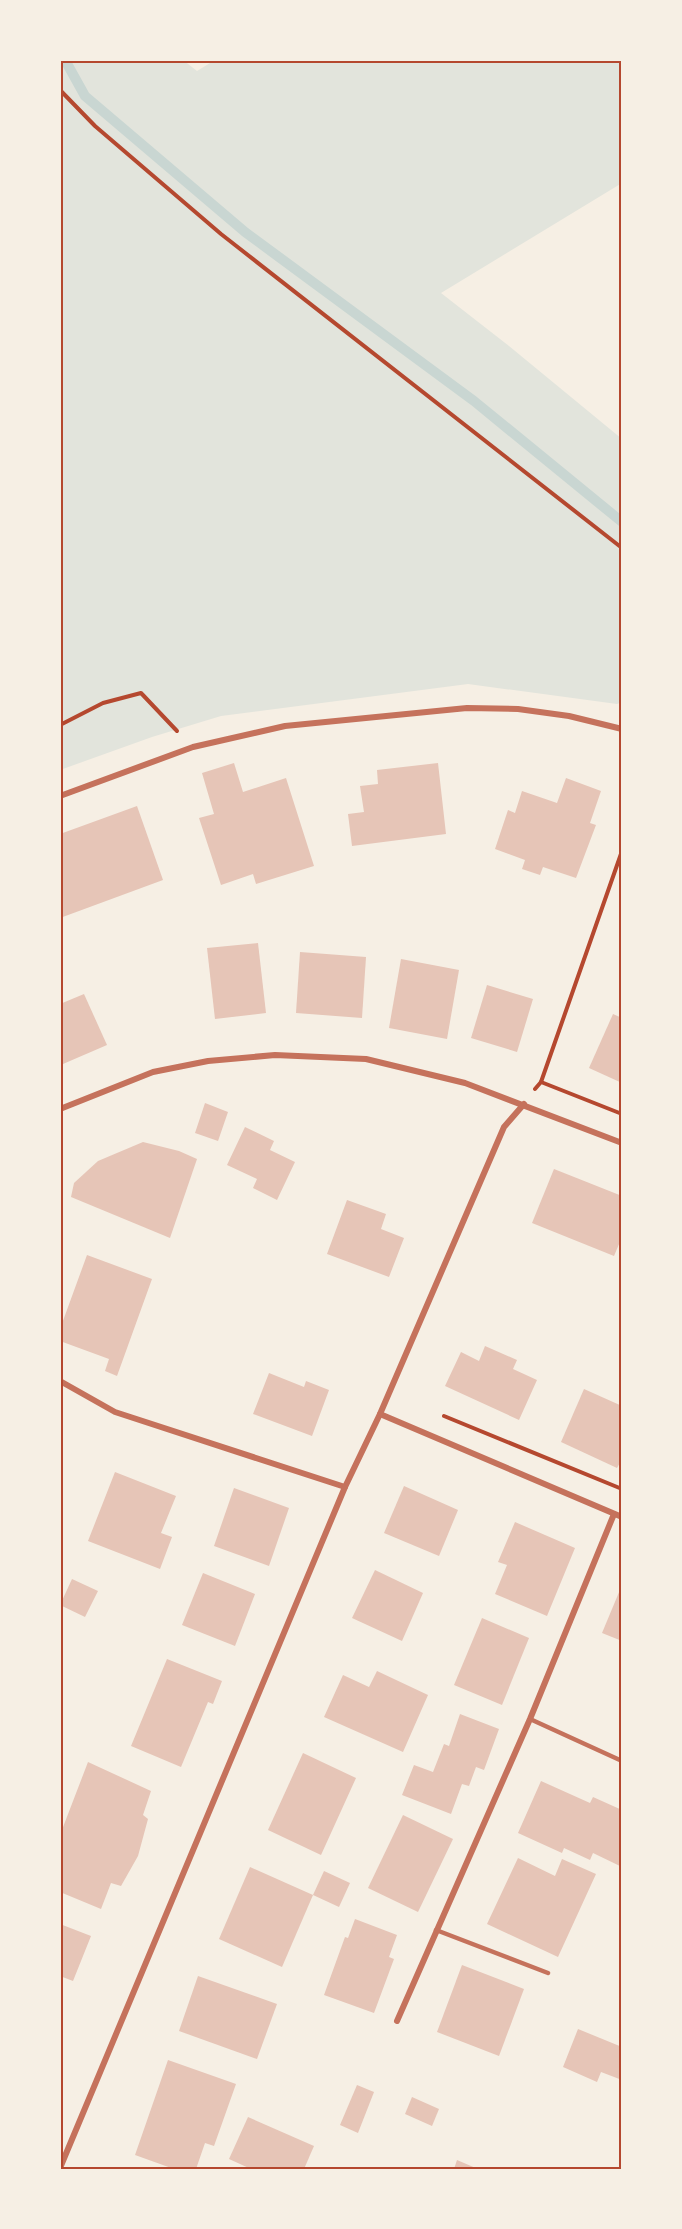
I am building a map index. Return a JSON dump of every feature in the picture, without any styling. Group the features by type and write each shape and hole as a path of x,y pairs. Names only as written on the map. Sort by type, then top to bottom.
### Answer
{"street":[{"path":"60,796 193,747 285,726 467,708 529,710 569,716 622,729"},
{"path":"60,1109 153,1072 208,1061 275,1055 366,1059 465,1083 622,1143"},
{"path":"60,2168 345,1487 380,1414 504,1127 524,1104"},
{"path":"60,1381 115,1412 345,1487"},
{"path":"380,1414 622,1517"},
{"path":"397,2021 530,1719 614,1514"}],"lane":[{"path":"530,1719 622,1761"},
{"path":"436,1930 548,1973"}],"path":[{"path":"60,90 95,126 221,234 622,548"},
{"path":"60,725 103,703 141,693 193,747"},
{"path":"524,1104 541,1082 622,850"},
{"path":"541,1082 622,1114"},
{"path":"440,1414 622,1489"}],"shaded area":[{"path":"60,60 183,60 197,71 215,60 622,60 622,183 441,293 622,439 622,702 617,704 468,684 221,716 152,737 60,770"}],"building":[{"path":"234,763 243,792 286,778 314,866 256,884 253,874 221,885 199,818 214,814 202,773"},
{"path":"438,763 446,834 352,846 348,814 364,812 360,786 378,784 377,770"},
{"path":"566,778 601,791 590,823 596,825 576,878 543,867 540,875 522,869 525,860 495,849 508,810 515,813 522,791 557,803"},
{"path":"137,806 163,880 60,918 60,834"},
{"path":"258,943 266,1013 215,1019 207,948"},
{"path":"300,952 366,957 362,1018 296,1013"},
{"path":"401,959 459,970 447,1039 389,1028"},
{"path":"487,985 533,999 517,1052 471,1038"},
{"path":"84,994 107,1045 63,1064 60,1056 60,1004"},
{"path":"613,1014 622,1018 622,1083 589,1068"},
{"path":"205,1103 228,1112 218,1141 195,1133"},
{"path":"245,1127 274,1141 270,1150 295,1162 277,1200 253,1188 257,1179 227,1165"},
{"path":"143,1142 179,1151 197,1159 170,1238 71,1197 74,1183 98,1161"},
{"path":"554,1169 622,1196 622,1237 614,1256 532,1223"},
{"path":"347,1200 386,1214 381,1229 404,1238 389,1277 327,1254"},
{"path":"87,1255 152,1279 117,1376 105,1371 109,1359 60,1341 60,1329"},
{"path":"485,1346 517,1360 513,1369 537,1380 519,1420 445,1386 461,1352 479,1361"},
{"path":"269,1373 304,1387 306,1381 329,1390 312,1436 253,1414"},
{"path":"584,1389 622,1406 622,1459 617,1468 561,1442"},
{"path":"115,1472 176,1496 161,1533 172,1537 160,1569 88,1541"},
{"path":"404,1486 458,1510 439,1556 384,1533"},
{"path":"234,1488 289,1508 269,1566 214,1546"},
{"path":"515,1522 575,1548 547,1616 495,1594 507,1565 498,1562"},
{"path":"375,1570 423,1593 402,1641 352,1618"},
{"path":"203,1573 255,1594 235,1646 182,1625"},
{"path":"72,1579 98,1591 85,1617 60,1605"},
{"path":"622,1585 622,1641 602,1633"},
{"path":"482,1618 529,1638 502,1705 454,1685"},
{"path":"167,1659 222,1681 213,1704 208,1702 181,1767 131,1746"},
{"path":"377,1671 428,1695 403,1752 324,1717 343,1675 369,1687"},
{"path":"460,1714 499,1729 484,1770 476,1767 469,1786 462,1784 451,1814 402,1795 414,1765 433,1772 444,1744 449,1746"},
{"path":"303,1753 356,1778 321,1855 268,1830"},
{"path":"88,1762 151,1791 143,1815 148,1819 138,1856 121,1886 111,1883 101,1909 60,1892 60,1835"},
{"path":"541,1781 590,1803 593,1797 622,1810 622,1867 593,1853 590,1860 564,1848 562,1853 518,1833"},
{"path":"403,1815 453,1839 418,1912 368,1888"},
{"path":"518,1858 555,1876 562,1859 596,1874 558,1957 487,1924"},
{"path":"250,1867 313,1895 282,1967 219,1939"},
{"path":"324,1871 350,1883 339,1907 313,1895"},
{"path":"355,1919 397,1935 389,1957 394,1959 374,2013 324,1995 345,1937 348,1938"},
{"path":"60,1924 91,1936 73,1981 60,1976"},
{"path":"462,1965 524,1989 499,2056 437,2032"},
{"path":"198,1976 277,2004 257,2059 179,2031"},
{"path":"578,2029 622,2047 622,2080 601,2072 597,2082 563,2067"},
{"path":"168,2060 236,2084 214,2146 205,2143 196,2169 174,2169 135,2155"},
{"path":"357,2085 374,2092 358,2133 340,2125"},
{"path":"412,2097 439,2109 432,2126 405,2114"},
{"path":"248,2117 314,2146 304,2169 251,2169 229,2159"},
{"path":"457,2160 478,2169 454,2169"}],"waterway":[{"path":"65,60 85,96 245,232 474,401 622,522"}]}
